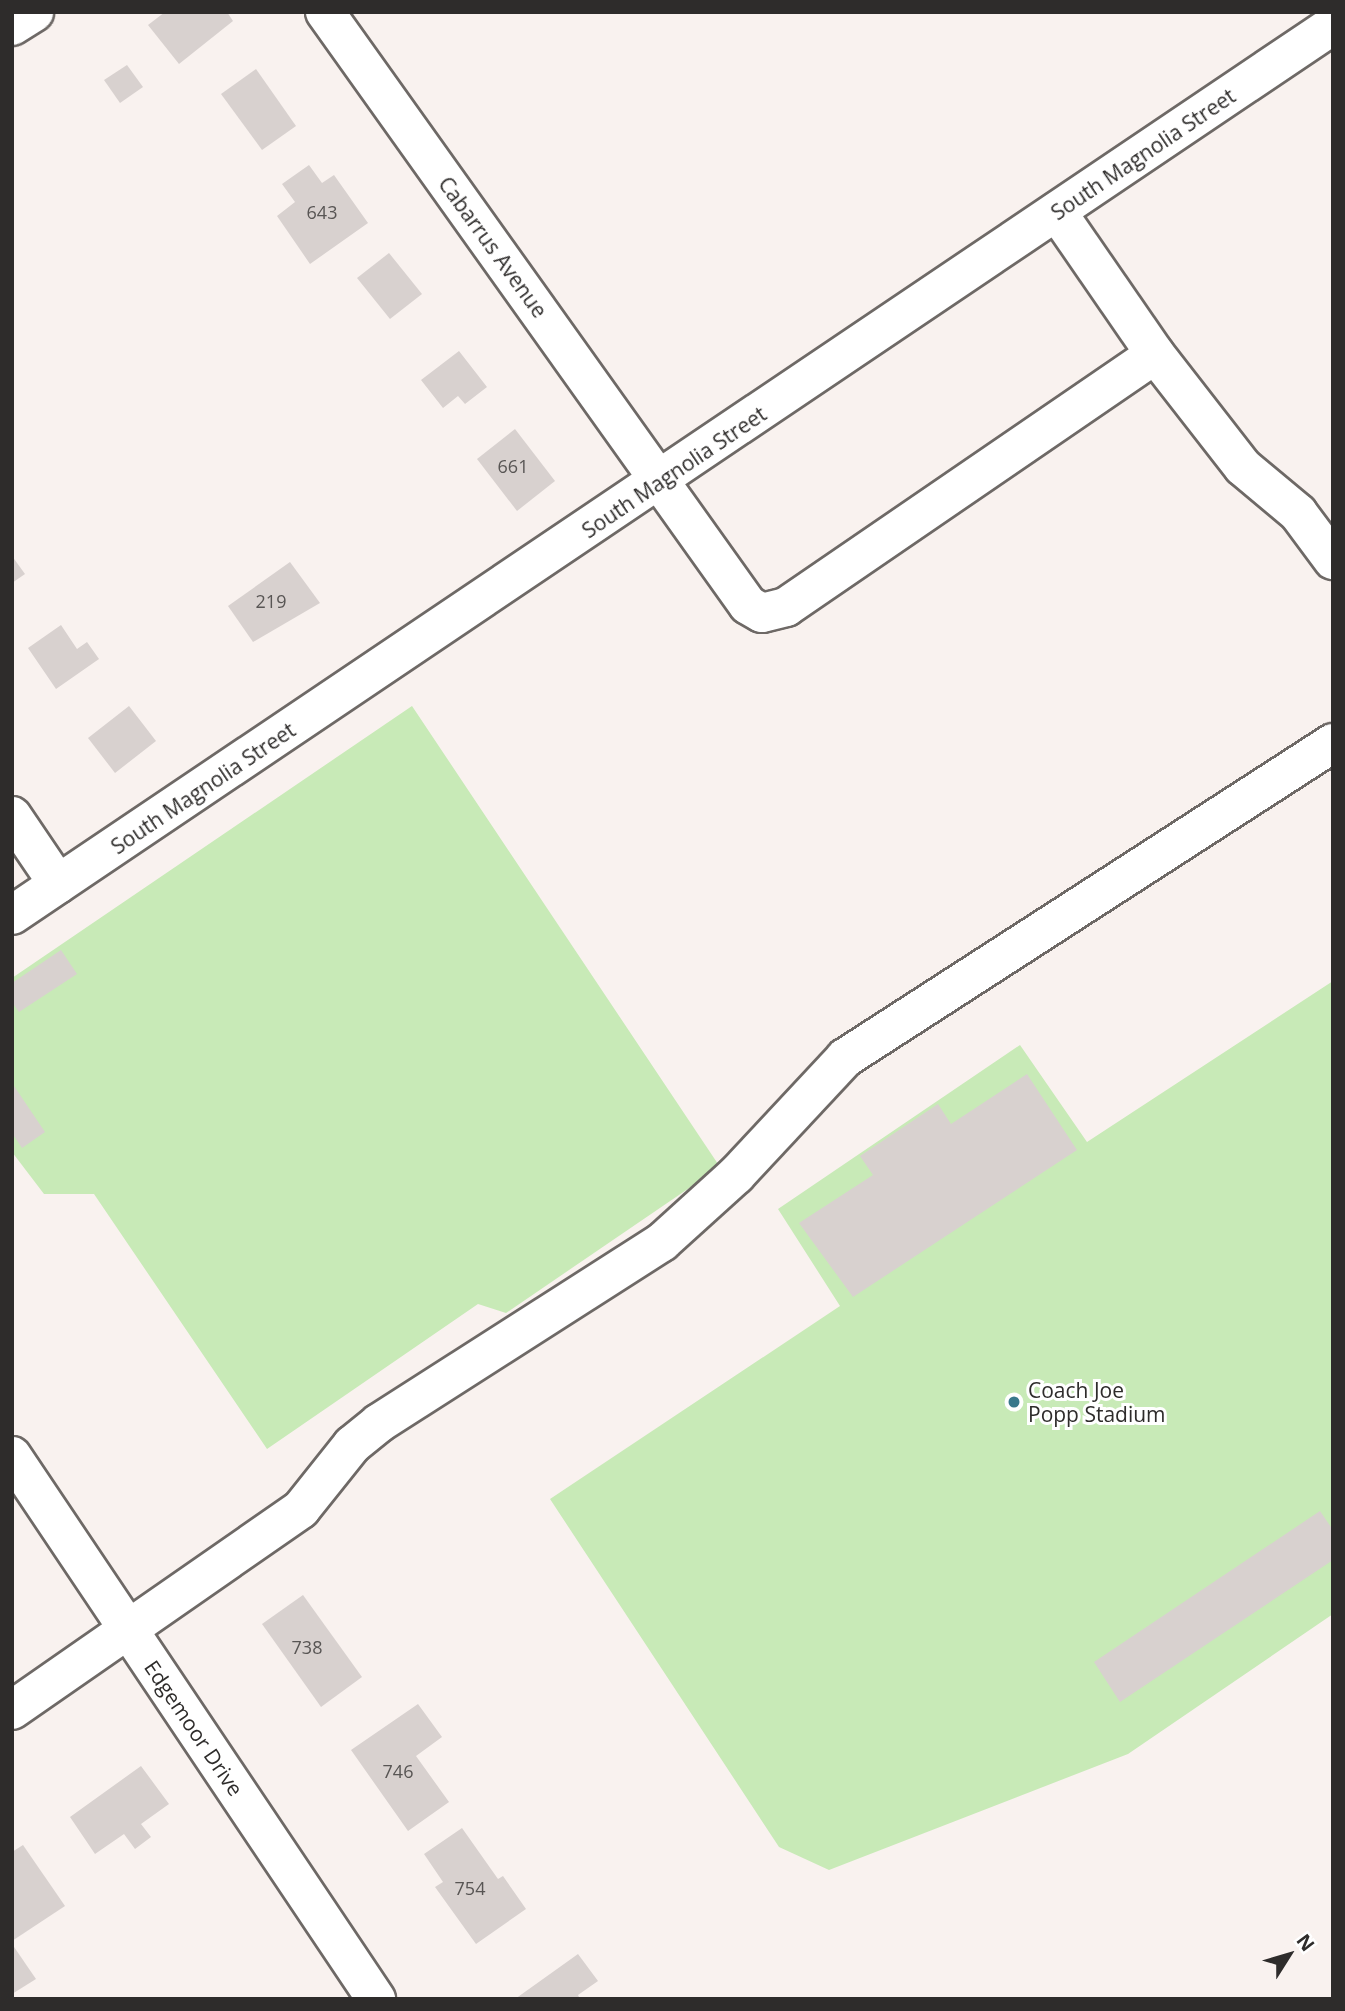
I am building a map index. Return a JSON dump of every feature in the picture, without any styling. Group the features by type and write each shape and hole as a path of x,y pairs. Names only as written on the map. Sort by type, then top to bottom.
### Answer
{"street":[{"path":"12,26 34,12"},
{"name":"Cabarrus Avenue","path":"325,12 748,605 762,613 786,607 1156,354"},
{"name":"South Magnolia Street","path":"12,915 660,481 1333,25"},
{"path":"1058,212 1156,354 1243,467 1298,513 1333,560"},
{"path":"12,1710 129,1632 301,1509 352,1445 379,1423 592,1291 662,1242 736,1175 845,1058 1333,743"},
{"path":"12,816 58,884"},
{"name":"Edgemoor Drive","path":"12,1456 376,1999"}],"green space":[{"path":"412,706 720,1167 506,1313 478,1304 267,1449 94,1194 44,1194 12,1152 12,978"},
{"name":"Coach Joe Popp Stadium","path":"1333,981 1333,1614 1128,1754 829,1870 779,1847 550,1499 840,1306 778,1209 1020,1045 1087,1142"}],"building":[{"path":"165,12 227,12 233,21 179,64 148,25"},
{"path":"127,65 143,87 120,103 104,80"},
{"path":"256,69 296,126 262,150 221,94"},
{"path":"309,165 322,183 334,175 368,223 310,264 277,216 295,202 282,184"},
{"path":"389,253 422,294 390,319 357,278"},
{"path":"459,351 487,387 465,404 458,396 443,408 421,380"},
{"path":"515,429 555,481 517,511 477,459"},
{"path":"12,556 25,574 12,583"},
{"path":"290,562 320,603 253,642 228,606"},
{"path":"61,625 77,649 87,642 99,659 56,689 28,648"},
{"path":"129,706 156,741 115,773 88,738"},
{"path":"61,950 77,974 19,1012 12,1002 12,983"},
{"path":"1027,1074 1077,1150 853,1297 799,1223 873,1175 860,1156 938,1104 951,1124"},
{"path":"12,1083 45,1132 22,1148 12,1133"},
{"path":"1320,1511 1333,1530 1333,1560 1120,1702 1094,1662"},
{"path":"303,1595 362,1677 321,1707 262,1624"},
{"path":"418,1704 442,1737 416,1756 449,1802 408,1831 351,1750"},
{"path":"141,1766 169,1804 141,1824 151,1837 135,1849 124,1834 95,1854 70,1817"},
{"path":"462,1828 498,1879 503,1876 526,1909 476,1944 435,1887 443,1882 424,1854"},
{"path":"23,1845 65,1906 12,1941 12,1852"},
{"path":"12,1944 36,1979 12,1994"},
{"path":"578,1954 598,1981 578,1995 580,1999 515,1999"}],"place":[{"name":"Coach Joe Popp Stadium","path":"1014,1402"}]}
